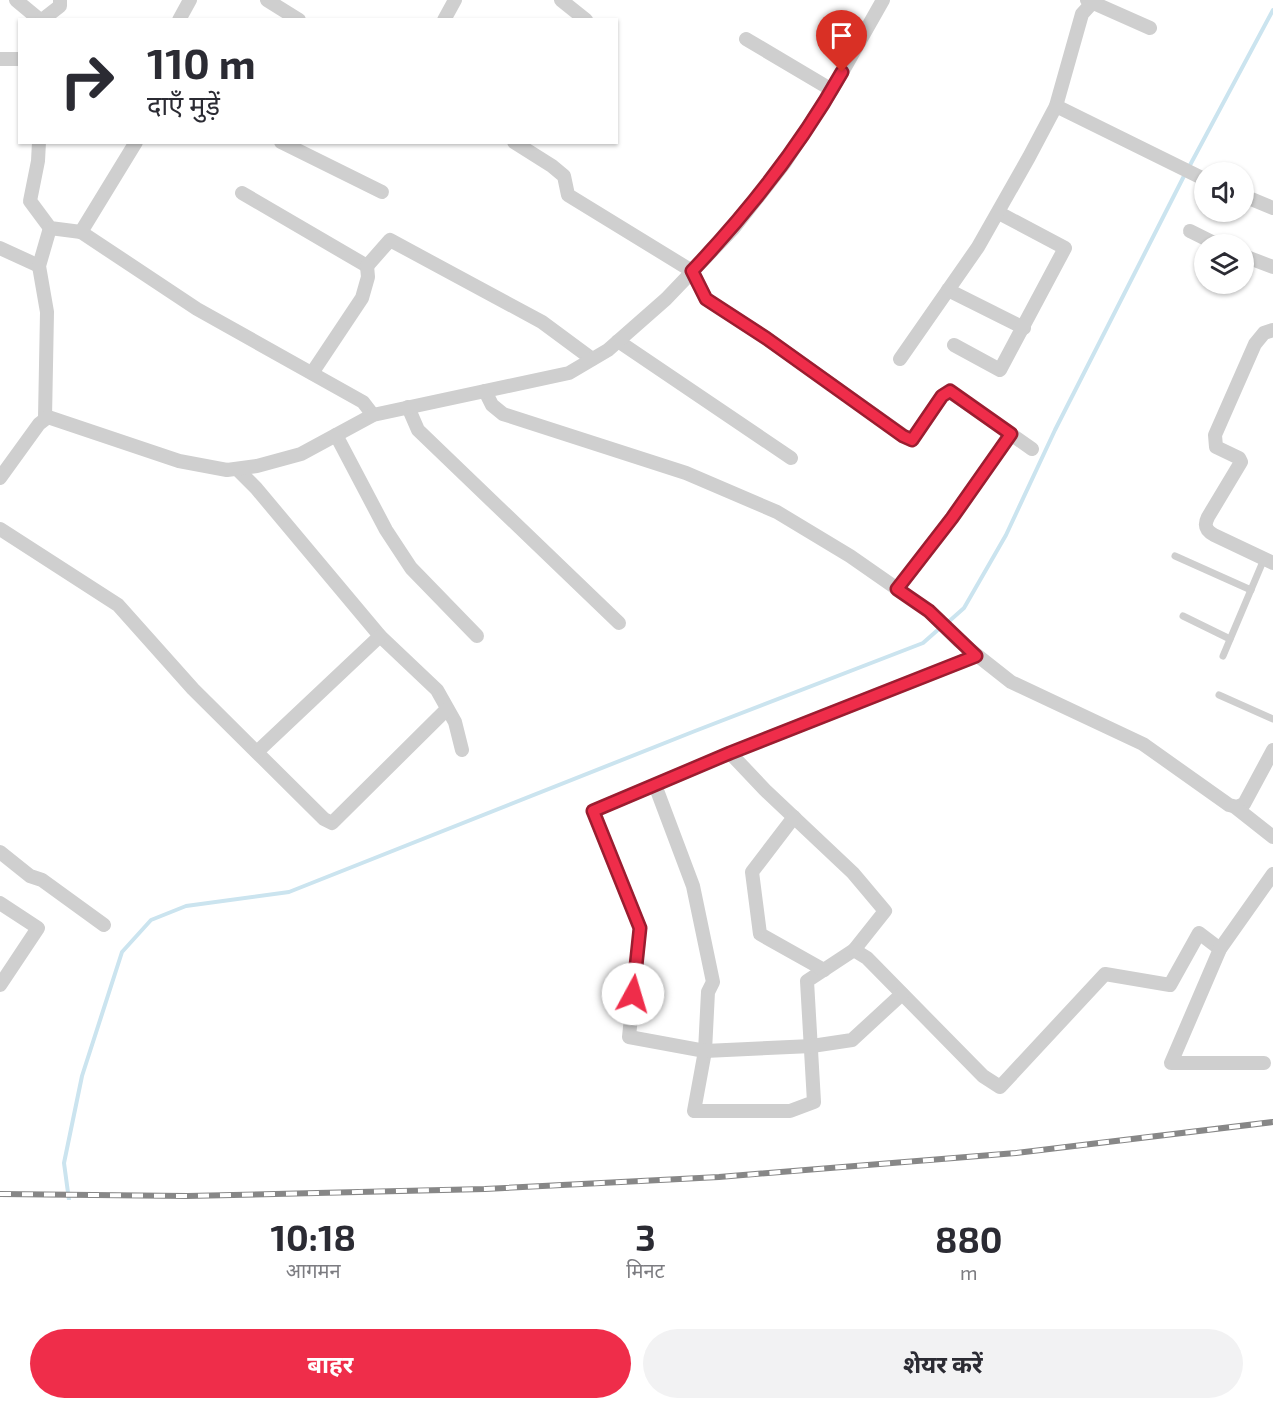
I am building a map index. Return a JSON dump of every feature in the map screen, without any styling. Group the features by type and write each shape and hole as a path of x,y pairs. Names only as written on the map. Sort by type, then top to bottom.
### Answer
{"street":[{"path":"16,0 38,18"},
{"path":"44,18 60,6 60,0"},
{"path":"180,18 190,0"},
{"path":"267,0 296,18"},
{"path":"445,18 455,0"},
{"path":"561,0 584,18"},
{"path":"0,478 39,424 45,418 50,417 179,460 215,470 237,469 301,454 373,415 569,373 618,341 666,299 733,229 784,164 832,90 883,0"},
{"path":"900,359 999,213 1056,106 1082,14 1090,2 1150,28"},
{"path":"746,39 832,90"},
{"path":"0,58 18,58"},
{"path":"1056,106 1194,174"},
{"path":"39,144 30,201 50,228 81,232 197,309 363,402 373,415"},
{"path":"81,232 134,144"},
{"path":"285,144 382,192"},
{"path":"517,144 564,176 568,195 692,271 706,299 766,338 903,436 912,440 942,396 950,391 1032,449"},
{"path":"242,193 367,266"},
{"path":"1254,200 1273,208"},
{"path":"954,345 1000,370 1065,248 999,213"},
{"path":"45,418 47,312 39,266 50,228"},
{"path":"1190,231 1196,234"},
{"path":"312,374 362,298 368,277 367,266 390,240 542,322 592,359"},
{"path":"0,248 39,266"},
{"path":"1254,260 1273,267"},
{"path":"948,290 1024,328"},
{"path":"1269,561 1214,535 1206,529 1205,525 1242,462 1239,458 1216,447 1215,435 1255,344 1264,333 1273,330"},
{"path":"618,341 791,458"},
{"path":"485,391 492,405 503,414 686,473 777,512 850,556 929,611 976,656 1011,682 1143,744 1235,807 1273,837"},
{"path":"408,407 418,430 619,623"},
{"path":"897,589 952,518 1011,434"},
{"path":"336,435 386,530 411,568 477,636"},
{"path":"237,469 380,636 437,690 455,722 462,750"},
{"path":"0,529 118,605 193,689 324,819 332,823 447,709"},
{"path":"257,752 380,636"},
{"path":"902,994 852,1040 812,1046 705,1051 629,1037 640,928 593,811 730,753 976,656"},
{"path":"1235,807 1244,804 1273,750"},
{"path":"656,785 693,885 713,982 708,992 705,1051 694,1112 790,1111 814,1102 807,981 854,950 885,911 853,873 765,790 730,753"},
{"path":"794,817 752,872 760,934 824,970"},
{"path":"0,852 30,876 42,880 104,925"},
{"path":"1264,1063 1171,1063 1220,948 1273,874"},
{"path":"0,904 38,928 0,986"},
{"path":"854,950 867,958 983,1076 1000,1087 1105,974 1170,985 1199,933 1220,948"}],"lane":[{"path":"1175,556 1251,590"},
{"path":"1223,656 1251,590 1269,561"},
{"path":"1183,616 1230,639"},
{"path":"1219,695 1273,719"}],"waterway":[{"path":"1189,167 1273,10"},
{"path":"946,624 964,608 1006,535 1055,430 1185,174"},
{"path":"69,1200 64,1163 82,1076 122,952 151,920 186,906 289,892 923,643 940,628"}],"railway":[{"path":"0,1194 187,1196 485,1189 719,1177 1016,1153 1273,1122"}],"route":[{"path":"633,994 640,928 593,811 730,753 976,656 929,611 897,589 952,518 1011,434 950,391 942,396 912,440 903,436 766,338 706,299 692,271 733,229 784,164 842,72"}]}
